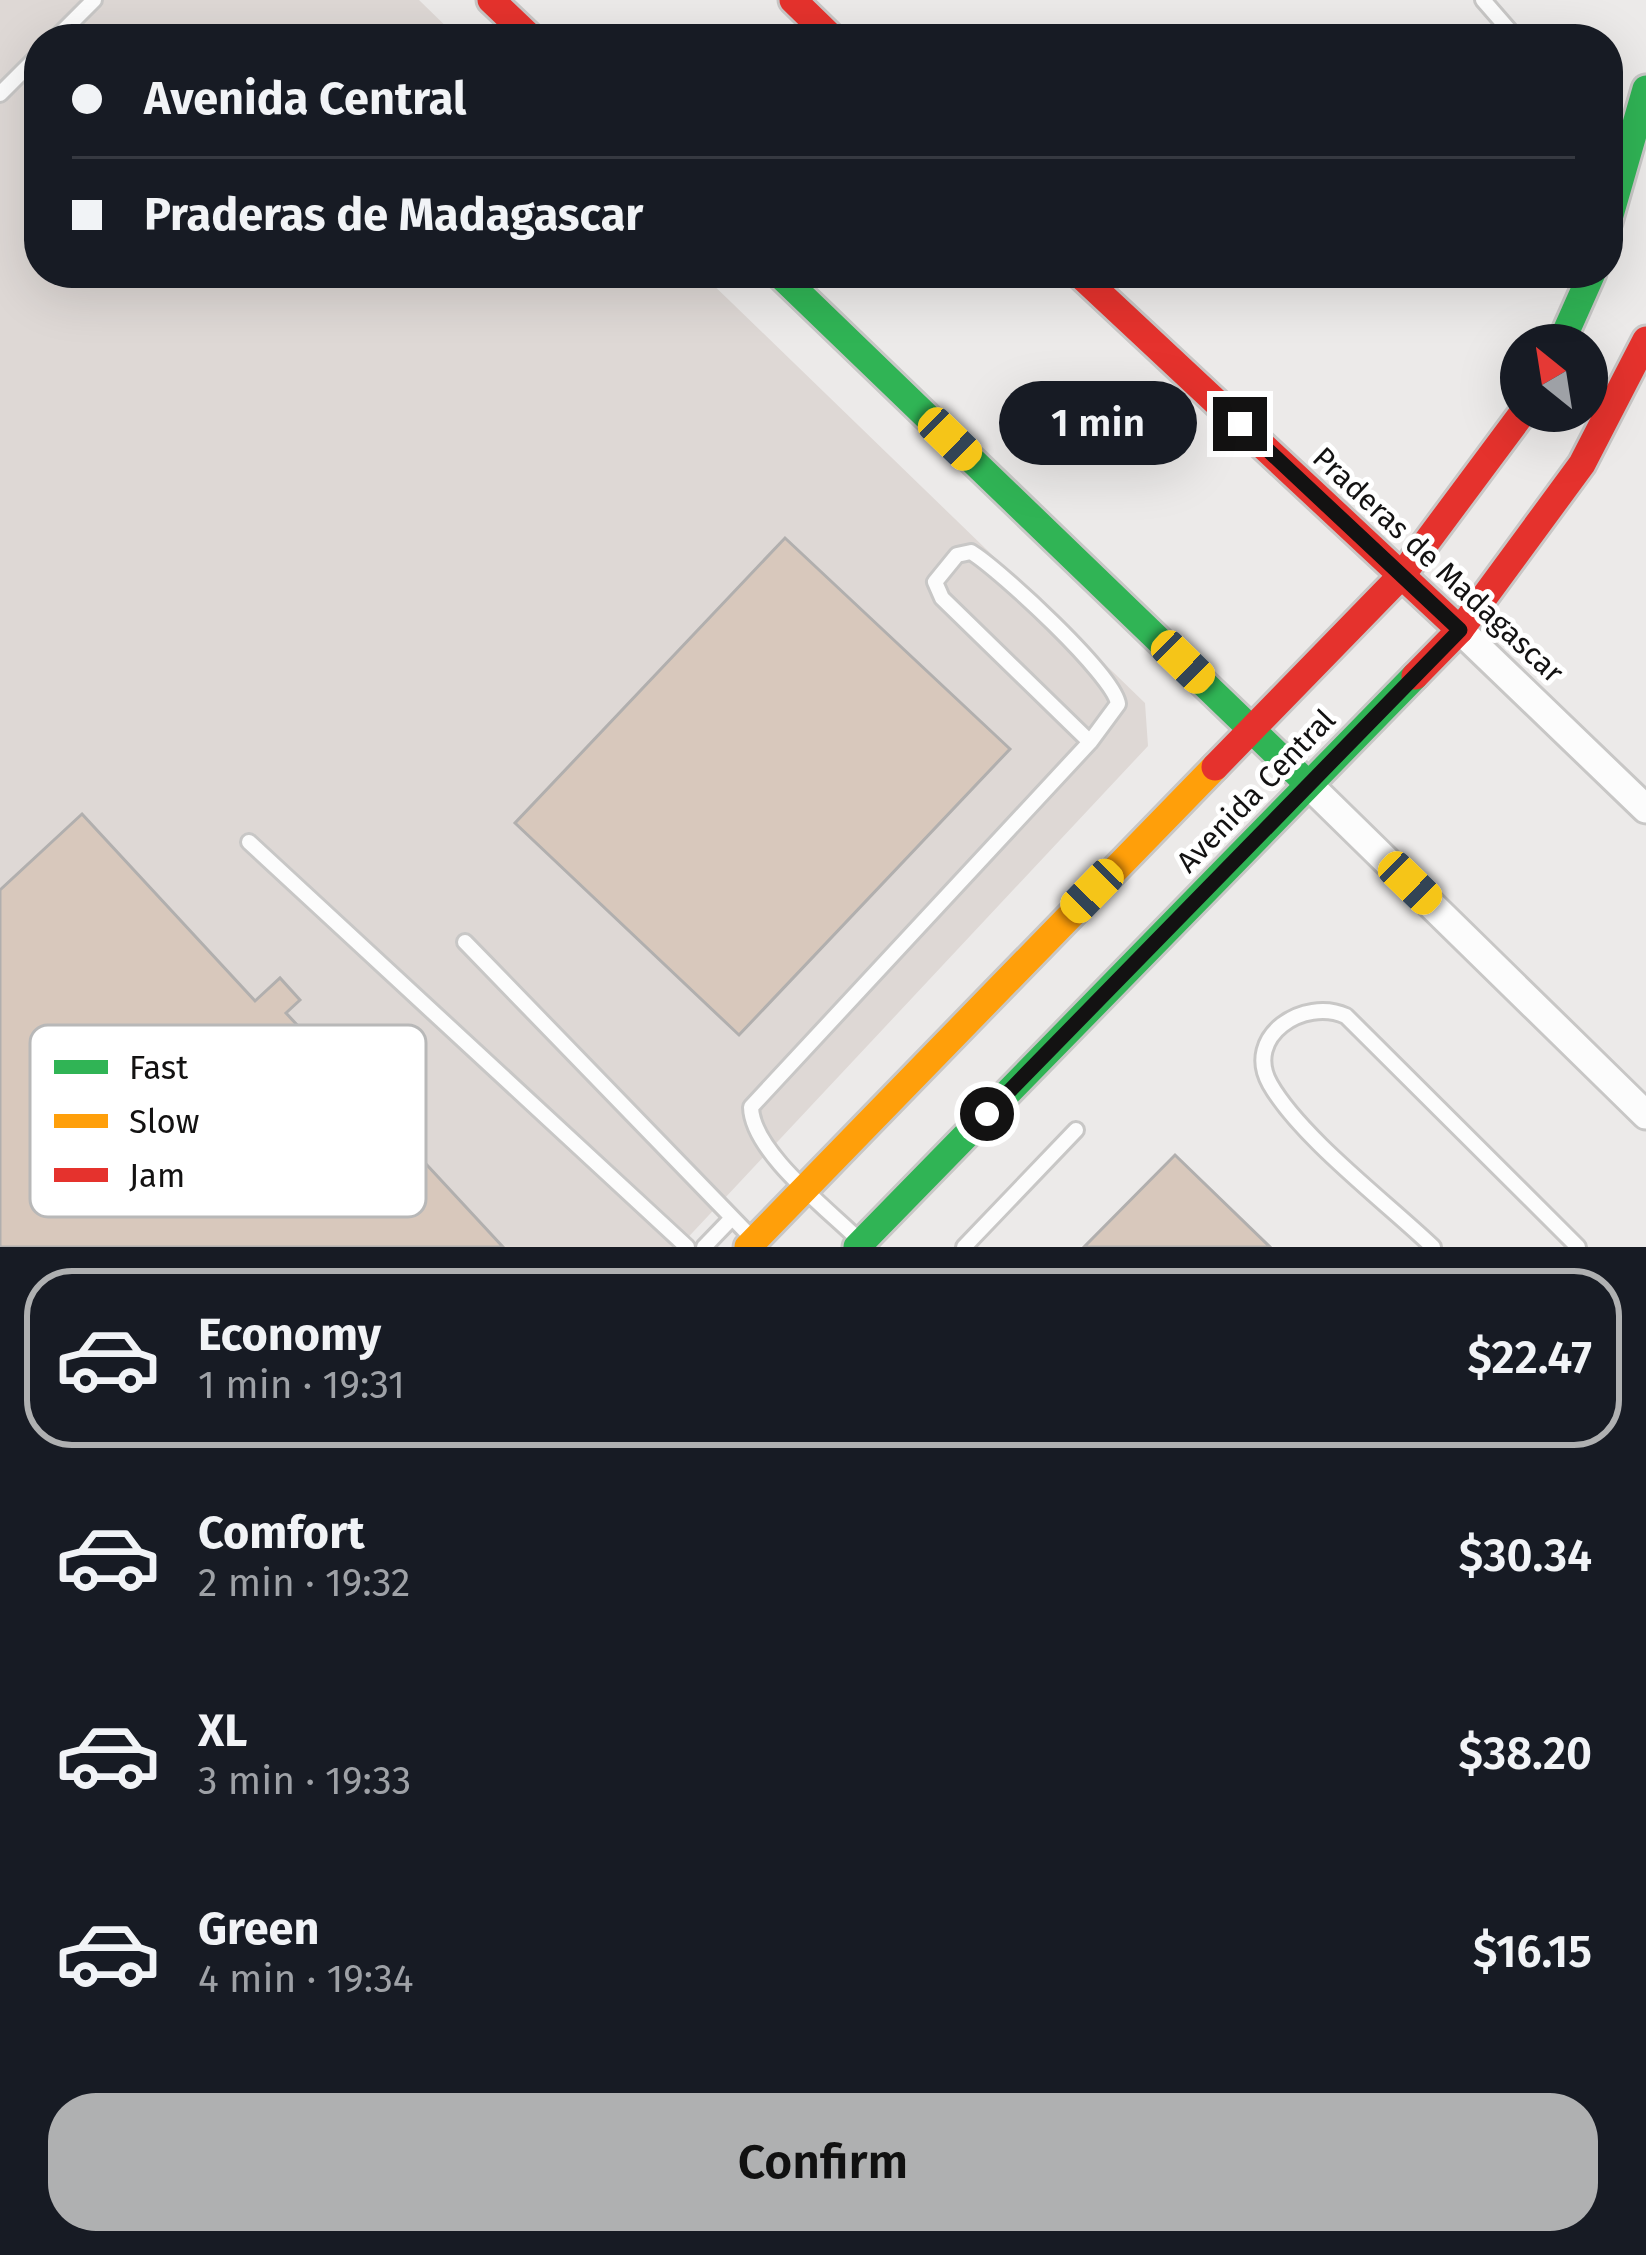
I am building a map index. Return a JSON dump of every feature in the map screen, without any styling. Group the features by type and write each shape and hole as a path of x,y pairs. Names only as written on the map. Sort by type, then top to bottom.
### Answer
{"main road":[{"path":"491,0 516,24"},
{"path":"793,0 818,24"},
{"path":"1623,157 1646,89"},
{"path":"794,288 1308,784"},
{"name":"Praderas de Madagascar","path":"1094,288 1460,630"},
{"path":"1569,324 1585,288"},
{"name":"Avenida Central","path":"860,1245 1460,630 1582,464 1646,340"},
{"name":"Avenida Central","path":"754,1245 805,1186 1402,575 1508,432"}],"street":[{"name":"Praderas de Madagascar","path":"1460,630 1646,809"},
{"path":"1308,784 1646,1115"}],"lane":[{"path":"70,24 94,0"},
{"path":"1483,0 1504,24"},
{"path":"0,94 24,70"},
{"path":"860,1245 758,1135 751,1107 759,1093 1090,742 1115,712 1114,689 978,555 957,555 935,582 941,598 1090,742"},
{"path":"249,842 686,1247"},
{"path":"465,942 754,1245"},
{"path":"1433,1247 1305,1125 1269,1083 1261,1065 1264,1047 1292,1017 1315,1008 1346,1016 1578,1247"},
{"path":"964,1247 1076,1130"},
{"path":"704,1247 731,1219"}],"shaded area":[{"path":"0,0 419,0 444,24 24,24 24,288 716,288 1145,703 1148,746 679,1247 0,1247"}],"building":[{"path":"785,538 1010,749 739,1035 515,823"},
{"path":"82,814 255,1001 280,978 300,1000 286,1013 297,1025 30,1025 30,1217 426,1217 426,1164 503,1247 0,1247 0,890"},
{"path":"1175,1155 1270,1247 1084,1247"}],"traffic: fast":[{"path":"1623,170 1646,89"},
{"path":"794,288 1308,784"},
{"path":"1569,324 1585,288"},
{"path":"857,1247 1415,676"}],"traffic: slow":[{"path":"748,1247 1215,767"}],"traffic: jam":[{"path":"491,0 516,24"},
{"path":"793,0 818,24"},
{"path":"1094,288 1460,630"},
{"path":"1415,676 1460,630 1582,464 1646,340"},
{"path":"1215,767 1402,575 1508,432"}],"route":[{"path":"987,1114 1460,630 1240,424"}]}
